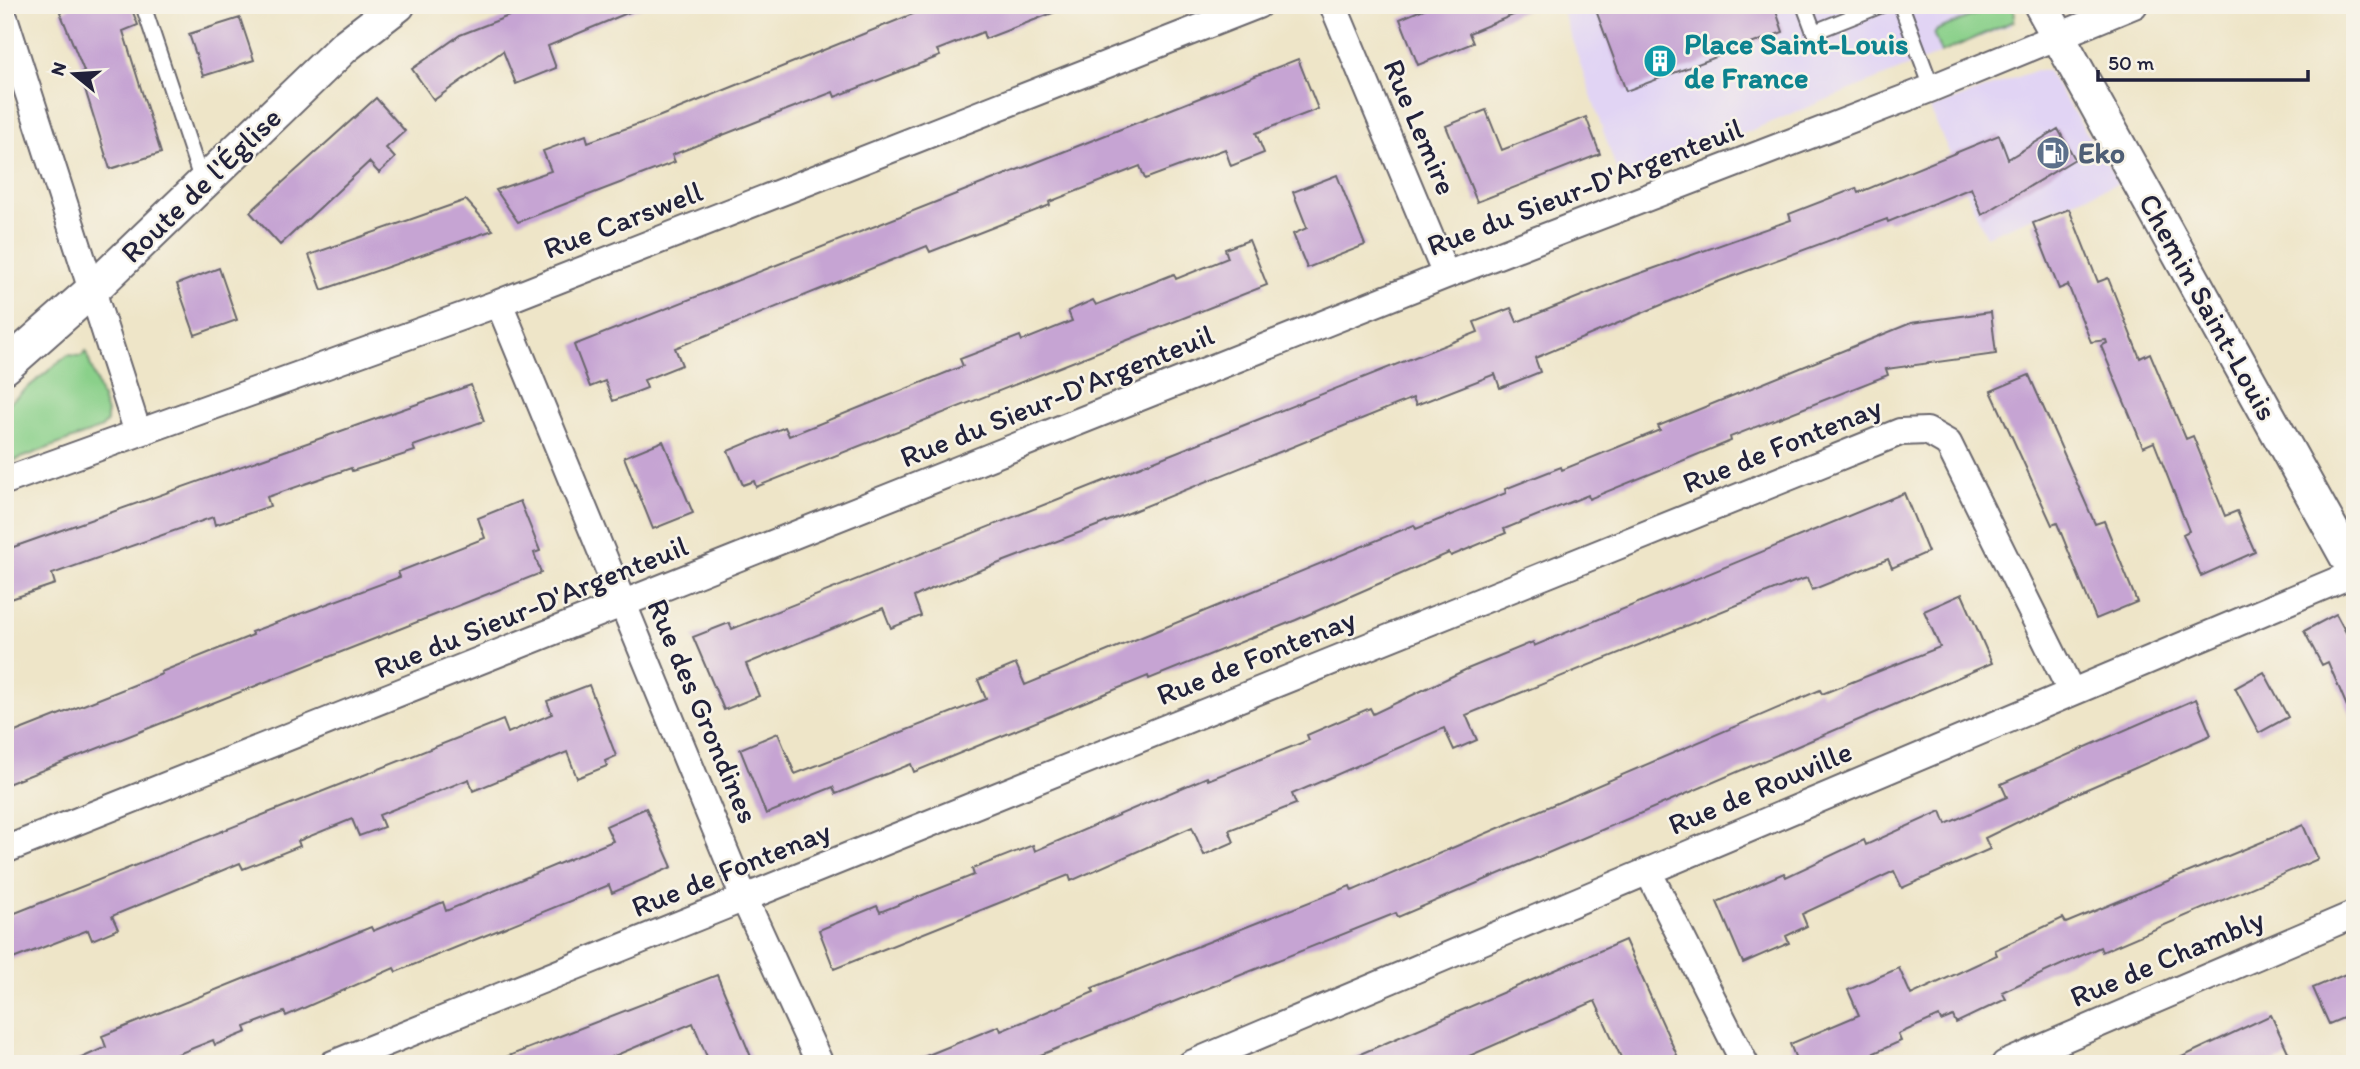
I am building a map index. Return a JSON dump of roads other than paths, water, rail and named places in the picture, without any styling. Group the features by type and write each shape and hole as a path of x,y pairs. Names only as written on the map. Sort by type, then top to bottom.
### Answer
{"street":[{"name":"Route de l'Église","path":"5,367 91,292 345,46 398,5"},
{"name":"Rue Carswell","path":"5,481 499,303 1258,5"},
{"name":"Rue Lemire","path":"1333,5 1446,275"},
{"name":"Chemin Saint-Louis","path":"2041,5 2355,572"},
{"name":"Rue du Sieur-D'Argenteuil","path":"5,850 623,606 1446,275 1932,88 2134,5"},
{"path":"5,20 138,433"},
{"name":"Rue des Grondines","path":"499,303 745,900 820,1064"},
{"name":"Rue de Fontenay","path":"333,1064 1900,432 1927,431 1948,443 2071,691"},
{"name":"Rue de Rouville","path":"1191,1064 2355,572"},
{"path":"1648,871 1745,1064"},
{"name":"Rue de Chambly","path":"2005,1064 2355,914"}],"lane":[{"path":"143,5 202,183"},
{"path":"1804,5 1814,32 1882,5"},
{"path":"1901,5 1932,88"}],"place":[{"name":"Place Saint-Louis de France","path":"1660,61"},
{"name":"Eko","path":"2053,153"}]}
